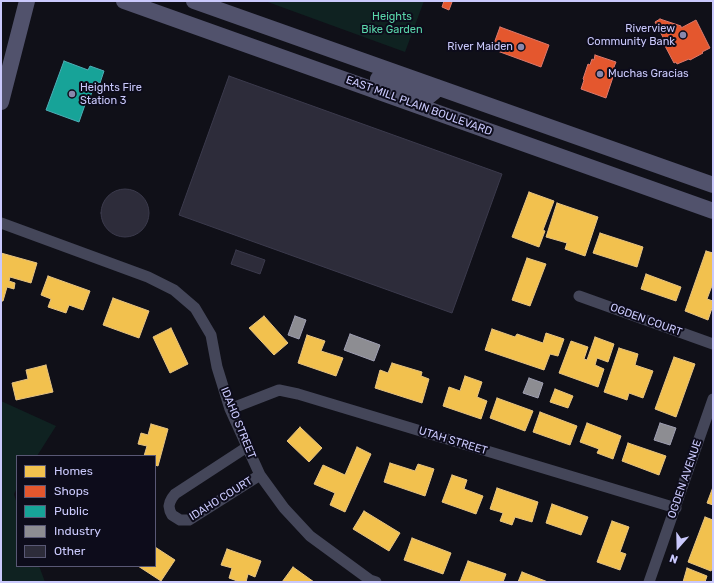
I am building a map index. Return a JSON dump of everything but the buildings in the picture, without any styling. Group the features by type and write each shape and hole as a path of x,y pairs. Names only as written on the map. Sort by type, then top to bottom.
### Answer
{"main road":[{"path":"1,102 27,1"},
{"name":"EAST MILL PLAIN BOULEVARD","path":"124,1 713,211"},
{"path":"194,1 713,185"},
{"path":"171,18 198,16 289,48 297,47 304,40"},
{"path":"320,70 350,70 429,96 437,87"}],"street":[{"name":"IDAHO STREET","path":"1,224 148,277 174,290 195,308 211,335 217,367 230,409 260,475 284,508 310,536 370,580 376,582"},
{"name":"OGDEN COURT","path":"579,296 713,344"},
{"name":"UTAH STREET","path":"230,409 279,390 298,394 676,508"},
{"name":"OGDEN AVENUE","path":"649,582 713,399"},
{"name":"IDAHO COURT","path":"247,447 175,494 170,502 170,511 172,515 180,520 189,520 260,475"}],"green space":[{"name":"Heights Bike Garden","path":"265,1 424,1 405,52"},
{"path":"1,401 56,426 38,455 16,455 16,490 14,494 16,501 16,567 39,567 45,582 1,582"}],"place":[{"name":"Riverview Community Bank","path":"683,35"},
{"name":"River Maiden","path":"521,47"},
{"name":"Muchas Gracias","path":"600,74"},
{"name":"Heights Fire Station 3","path":"72,94"}]}
